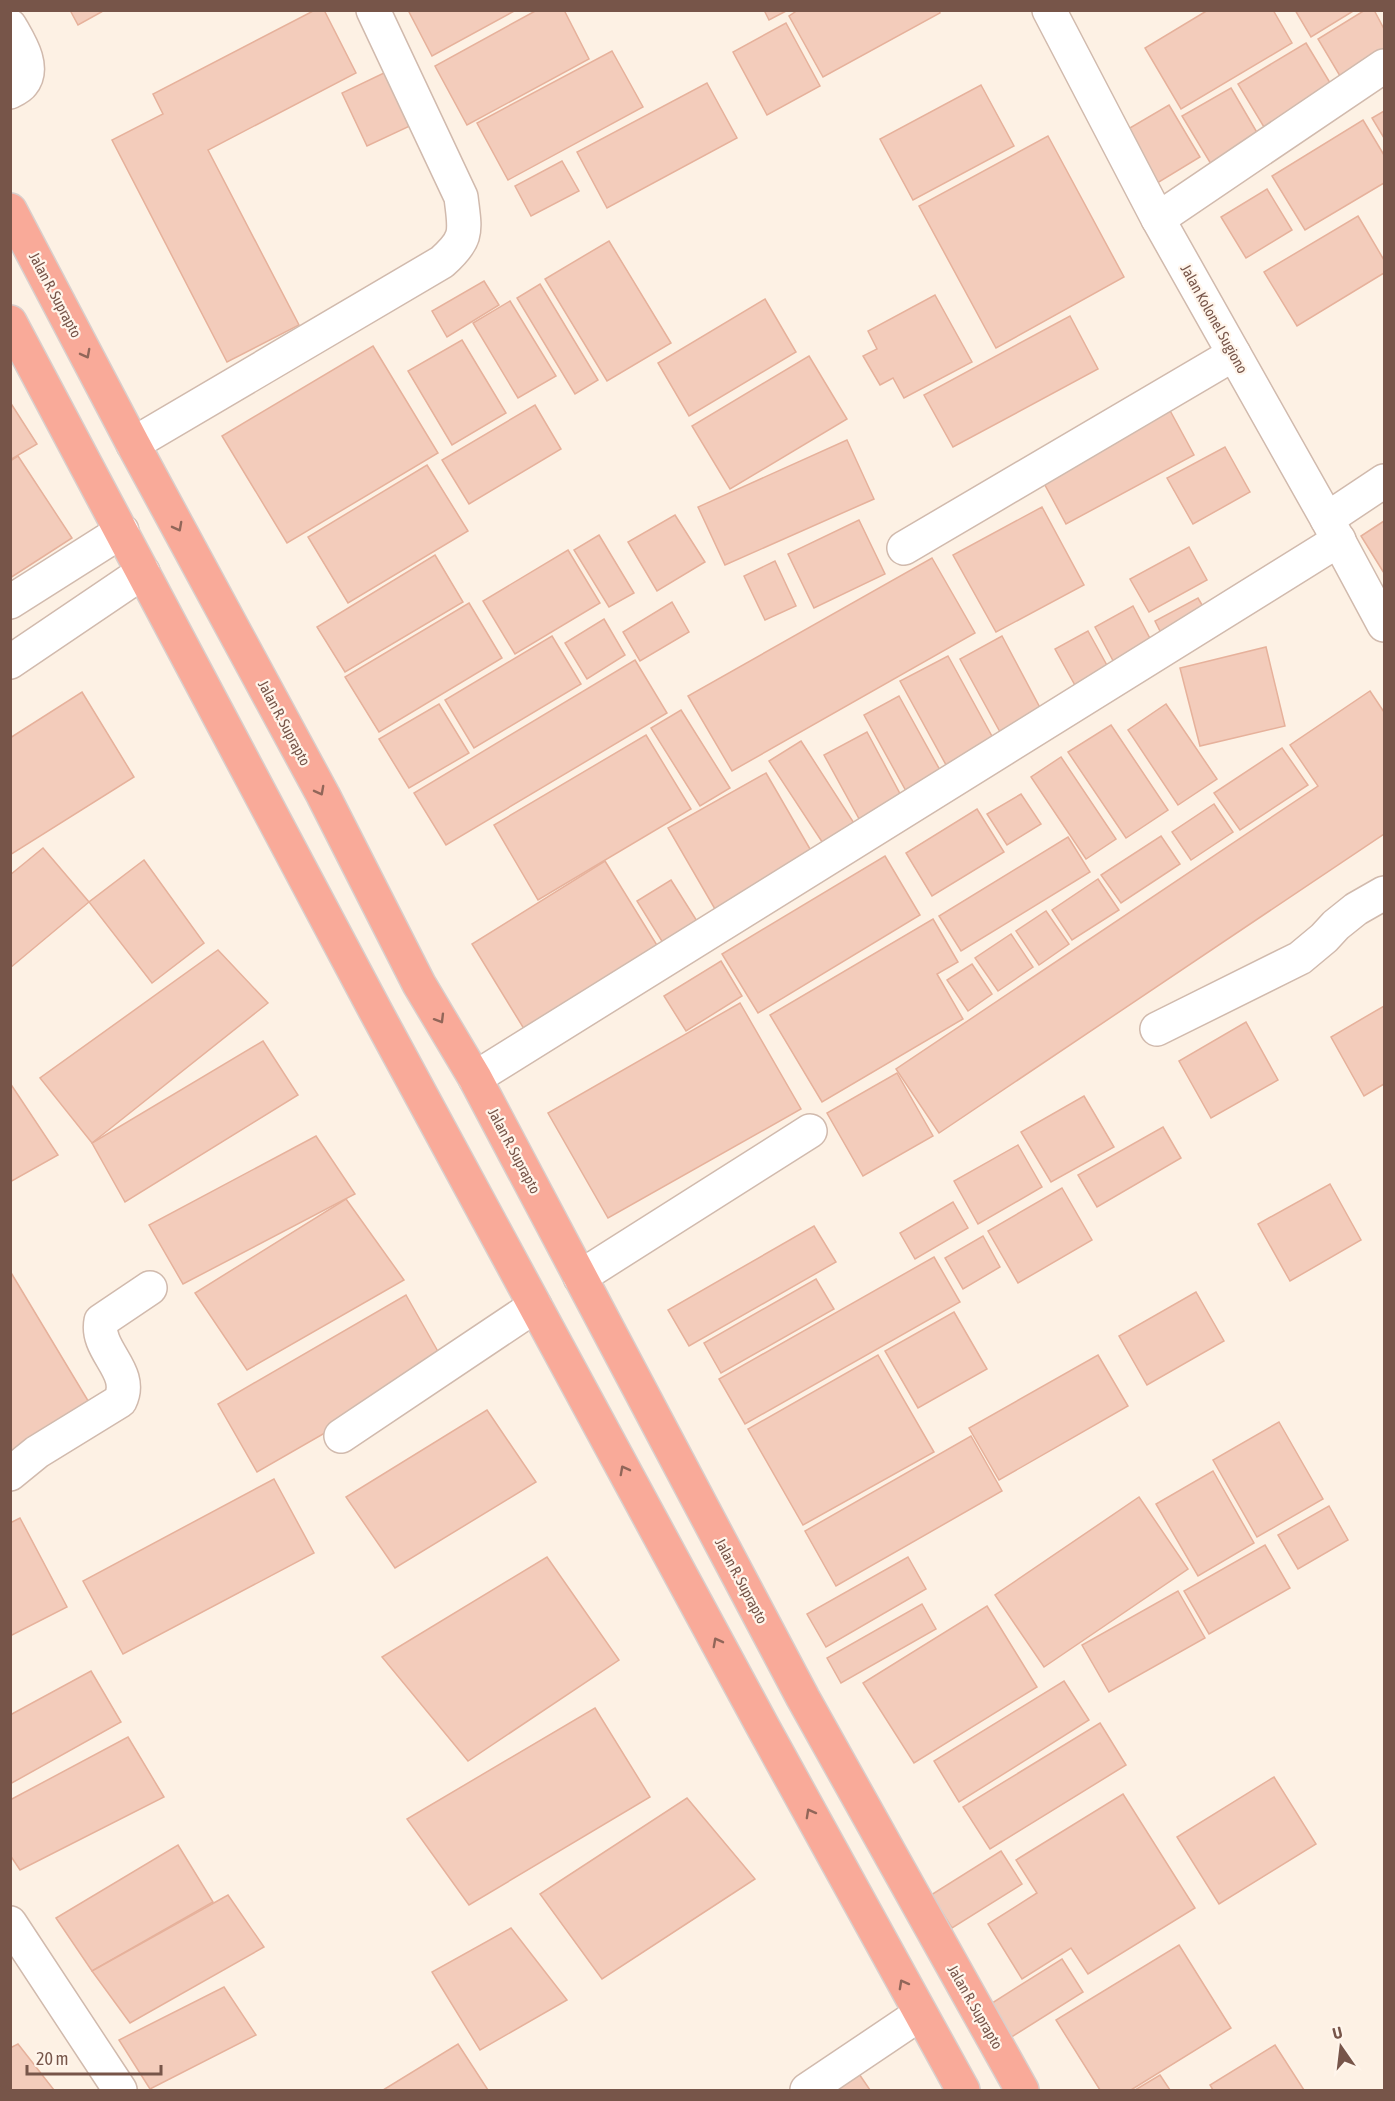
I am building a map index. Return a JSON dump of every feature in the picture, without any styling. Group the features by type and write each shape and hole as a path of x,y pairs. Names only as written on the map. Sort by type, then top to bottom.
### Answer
{"highway":[{"name":"Jalan R. Suprapto","path":"10,210 133,444 323,795 419,984 475,1078 803,1698 1022,2091"},
{"path":"10,322 375,1010 963,2091"},
{"path":"375,1010 419,984"}],"street":[{"path":"133,444 442,262 459,247 465,226 460,197 373,10"},
{"name":"Jalan Kolonel Sugiono","path":"1049,10 1158,219 1333,529 1384,625"},
{"path":"10,26 22,48 28,71 22,84 10,92"},
{"path":"1158,219 1384,66"},
{"path":"904,548 1234,354"},
{"path":"475,1078 1333,529 1384,481"},
{"path":"10,602 122,531"},
{"path":"10,662 143,572"},
{"path":"1158,1029 1300,957 1356,909 1384,893"},
{"path":"580,1277 810,1131"},
{"path":"10,1474 37,1452 120,1401 124,1393 124,1383 121,1373 102,1340 101,1321 150,1288"},
{"path":"341,1436 535,1306"},
{"path":"10,1923 120,2091"},
{"path":"807,2091 920,2014"}],"building":[{"path":"70,10 105,10 78,25"},
{"path":"315,10 324,10 356,73 208,150 299,325 227,362 112,140 163,114 153,94"},
{"path":"408,10 516,10 432,56"},
{"path":"537,10 564,10 589,59 467,125 435,66"},
{"path":"764,10 788,10 769,20"},
{"path":"798,10 939,10 940,13 823,77 789,16"},
{"path":"1208,10 1273,10 1292,43 1181,109 1145,48"},
{"path":"1295,10 1355,10 1311,37"},
{"path":"1365,10 1374,10 1384,29 1384,57 1343,81 1318,39"},
{"path":"786,23 820,86 767,115 733,52"},
{"path":"1306,43 1338,96 1270,137 1238,84"},
{"path":"612,51 643,107 508,180 477,123"},
{"path":"386,72 412,125 367,146 342,93"},
{"path":"707,83 737,138 607,208 577,152"},
{"path":"981,85 1014,146 913,200 880,139"},
{"path":"1231,88 1262,141 1214,169 1182,116"},
{"path":"1169,105 1200,157 1154,185 1123,132"},
{"path":"1384,111 1384,138 1372,118"},
{"path":"1363,120 1384,155 1384,183 1305,230 1272,176"},
{"path":"1048,136 1124,277 996,348 919,206"},
{"path":"562,161 579,191 531,216 515,186"},
{"path":"1267,189 1292,230 1246,258 1221,217"},
{"path":"1358,216 1384,260 1384,273 1297,326 1264,272"},
{"path":"609,241 671,343 607,381 545,279"},
{"path":"484,281 499,305 447,337 432,311"},
{"path":"540,284 598,380 575,394 517,298"},
{"path":"935,295 972,362 904,398 893,378 880,385 863,356 877,349 868,331"},
{"path":"765,299 796,352 689,416 658,363"},
{"path":"510,301 556,376 518,398 473,323"},
{"path":"1070,316 1098,369 953,447 924,395"},
{"path":"462,340 506,413 452,445 408,371"},
{"path":"373,346 438,453 287,543 222,436"},
{"path":"809,356 847,419 730,489 692,426"},
{"path":"10,402 37,444 10,460"},
{"path":"535,405 561,449 469,504 442,460"},
{"path":"1167,405 1194,455 1066,524 1039,474"},
{"path":"847,440 874,499 725,565 698,507"},
{"path":"1225,447 1250,492 1193,524 1167,478"},
{"path":"18,456 72,538 10,578 10,461"},
{"path":"427,465 468,531 348,603 308,537"},
{"path":"1042,507 1084,585 996,632 953,555"},
{"path":"675,515 705,562 657,591 628,542"},
{"path":"859,520 885,574 814,608 788,554"},
{"path":"1384,521 1384,573 1361,536"},
{"path":"599,535 634,593 609,607 574,550"},
{"path":"1189,547 1207,580 1149,612 1130,579"},
{"path":"568,550 600,603 515,654 483,601"},
{"path":"435,555 463,602 345,672 317,627"},
{"path":"932,558 975,633 732,771 688,696"},
{"path":"775,561 796,606 765,620 744,576"},
{"path":"1198,598 1209,617 1165,641 1155,621"},
{"path":"672,602 689,632 640,661 623,632"},
{"path":"469,603 502,658 379,732 345,677"},
{"path":"1133,606 1155,648 1117,668 1095,627"},
{"path":"604,619 625,655 587,679 565,643"},
{"path":"1088,631 1114,678 1081,696 1055,649"},
{"path":"552,636 581,684 474,748 445,700"},
{"path":"1002,636 1046,719 1005,741 960,659"},
{"path":"1266,647 1285,726 1200,746 1180,668"},
{"path":"948,656 999,749 951,774 900,681"},
{"path":"635,660 667,713 446,845 414,793"},
{"path":"1370,691 1384,712 1384,834 939,1133 896,1069 1318,786 1290,745"},
{"path":"82,692 134,777 10,855 10,738"},
{"path":"899,696 946,781 911,800 864,715"},
{"path":"439,704 469,753 409,788 379,739"},
{"path":"1166,704 1217,779 1178,805 1128,730"},
{"path":"681,710 730,788 700,806 651,728"},
{"path":"1111,725 1168,810 1126,838 1068,752"},
{"path":"867,732 905,803 863,826 824,755"},
{"path":"646,735 691,809 538,900 494,825"},
{"path":"801,741 861,834 830,854 769,761"},
{"path":"1282,748 1308,785 1240,830 1214,793"},
{"path":"1061,757 1116,839 1086,859 1031,777"},
{"path":"766,773 817,861 719,916 668,828"},
{"path":"1021,794 1041,824 1007,845 987,814"},
{"path":"1214,804 1233,832 1191,860 1172,832"},
{"path":"977,809 1004,852 932,896 906,853"},
{"path":"1161,836 1180,864 1121,903 1101,875"},
{"path":"1068,837 1090,872 961,951 939,916"},
{"path":"43,848 89,902 10,968 10,875"},
{"path":"885,856 920,915 758,1013 722,954"},
{"path":"144,860 204,943 152,983 89,902"},
{"path":"605,861 663,955 529,1037 472,944"},
{"path":"1098,879 1119,910 1072,940 1052,910"},
{"path":"671,880 702,929 668,951 637,901"},
{"path":"1046,911 1069,944 1039,965 1016,931"},
{"path":"933,919 958,962 937,974 963,1019 822,1102 770,1015"},
{"path":"1011,934 1033,967 998,991 975,958"},
{"path":"218,950 268,1003 92,1143 40,1078"},
{"path":"721,961 742,996 686,1031 664,996"},
{"path":"972,964 992,994 968,1011 947,980"},
{"path":"740,1003 801,1109 608,1218 548,1113"},
{"path":"1384,1006 1384,1084 1364,1096 1331,1037"},
{"path":"1246,1022 1278,1080 1211,1118 1179,1061"},
{"path":"263,1041 298,1095 125,1202 92,1143"},
{"path":"897,1073 933,1136 863,1176 827,1113"},
{"path":"10,1083 58,1155 10,1182"},
{"path":"1084,1096 1114,1147 1051,1182 1021,1132"},
{"path":"1163,1127 1181,1158 1097,1207 1078,1175"},
{"path":"316,1136 355,1194 183,1284 149,1225"},
{"path":"1018,1145 1042,1187 978,1224 954,1181"},
{"path":"1330,1184 1361,1240 1290,1281 1258,1224"},
{"path":"1062,1188 1092,1240 1018,1283 988,1231"},
{"path":"346,1199 404,1280 247,1370 195,1293"},
{"path":"953,1202 968,1228 915,1259 900,1233"},
{"path":"814,1226 836,1262 689,1346 668,1310"},
{"path":"983,1236 1000,1267 963,1289 945,1258"},
{"path":"934,1257 960,1302 745,1424 719,1379"},
{"path":"10,1271 93,1409 10,1454"},
{"path":"816,1279 834,1309 721,1373 704,1343"},
{"path":"1196,1292 1224,1341 1147,1385 1119,1336"},
{"path":"406,1295 445,1364 257,1472 218,1404"},
{"path":"954,1312 987,1369 918,1408 885,1351"},
{"path":"878,1355 934,1452 803,1525 748,1429"},
{"path":"1098,1355 1128,1406 999,1480 969,1428"},
{"path":"487,1410 536,1482 395,1568 346,1497"},
{"path":"1279,1422 1323,1499 1257,1537 1213,1460"},
{"path":"971,1436 1002,1491 836,1586 805,1531"},
{"path":"1213,1471 1254,1543 1198,1576 1156,1504"},
{"path":"274,1479 314,1553 123,1654 83,1581"},
{"path":"1139,1497 1188,1569 1044,1667 995,1595"},
{"path":"1329,1506 1348,1540 1298,1569 1278,1535"},
{"path":"20,1518 67,1607 10,1636 10,1523"},
{"path":"1265,1545 1290,1588 1209,1634 1184,1591"},
{"path":"547,1557 619,1660 468,1761 382,1657"},
{"path":"908,1557 926,1589 826,1647 807,1614"},
{"path":"1178,1591 1205,1638 1109,1692 1082,1645"},
{"path":"922,1604 936,1629 841,1683 827,1658"},
{"path":"987,1606 1037,1687 914,1763 863,1683"},
{"path":"91,1671 121,1722 10,1784 10,1715"},
{"path":"1064,1681 1089,1720 959,1802 934,1761"},
{"path":"595,1708 650,1797 469,1905 407,1819"},
{"path":"1100,1723 1126,1765 990,1849 963,1807"},
{"path":"128,1737 164,1797 20,1870 10,1855 10,1800"},
{"path":"1274,1777 1316,1844 1219,1904 1177,1837"},
{"path":"1123,1794 1195,1908 1088,1974 1071,1948 1022,1979 988,1924 1037,1893 1016,1860"},
{"path":"687,1798 755,1879 602,1979 540,1894"},
{"path":"178,1845 213,1902 92,1971 56,1918"},
{"path":"1001,1851 1022,1884 952,1928 931,1895"},
{"path":"228,1895 264,1947 130,2023 92,1971"},
{"path":"511,1928 567,2000 480,2050 432,1972"},
{"path":"1179,1945 1231,2028 1131,2090 1100,2090 1056,2020"},
{"path":"1062,1959 1083,1992 1010,2038 989,2005"},
{"path":"224,1987 256,2035 150,2089 119,2040"},
{"path":"18,2044 54,2090 10,2090 10,2048"},
{"path":"458,2044 488,2090 383,2090"},
{"path":"1275,2045 1304,2090 1213,2090 1210,2085"},
{"path":"855,2068 870,2090 820,2090"},
{"path":"1160,2075 1170,2090 1135,2090"}]}
